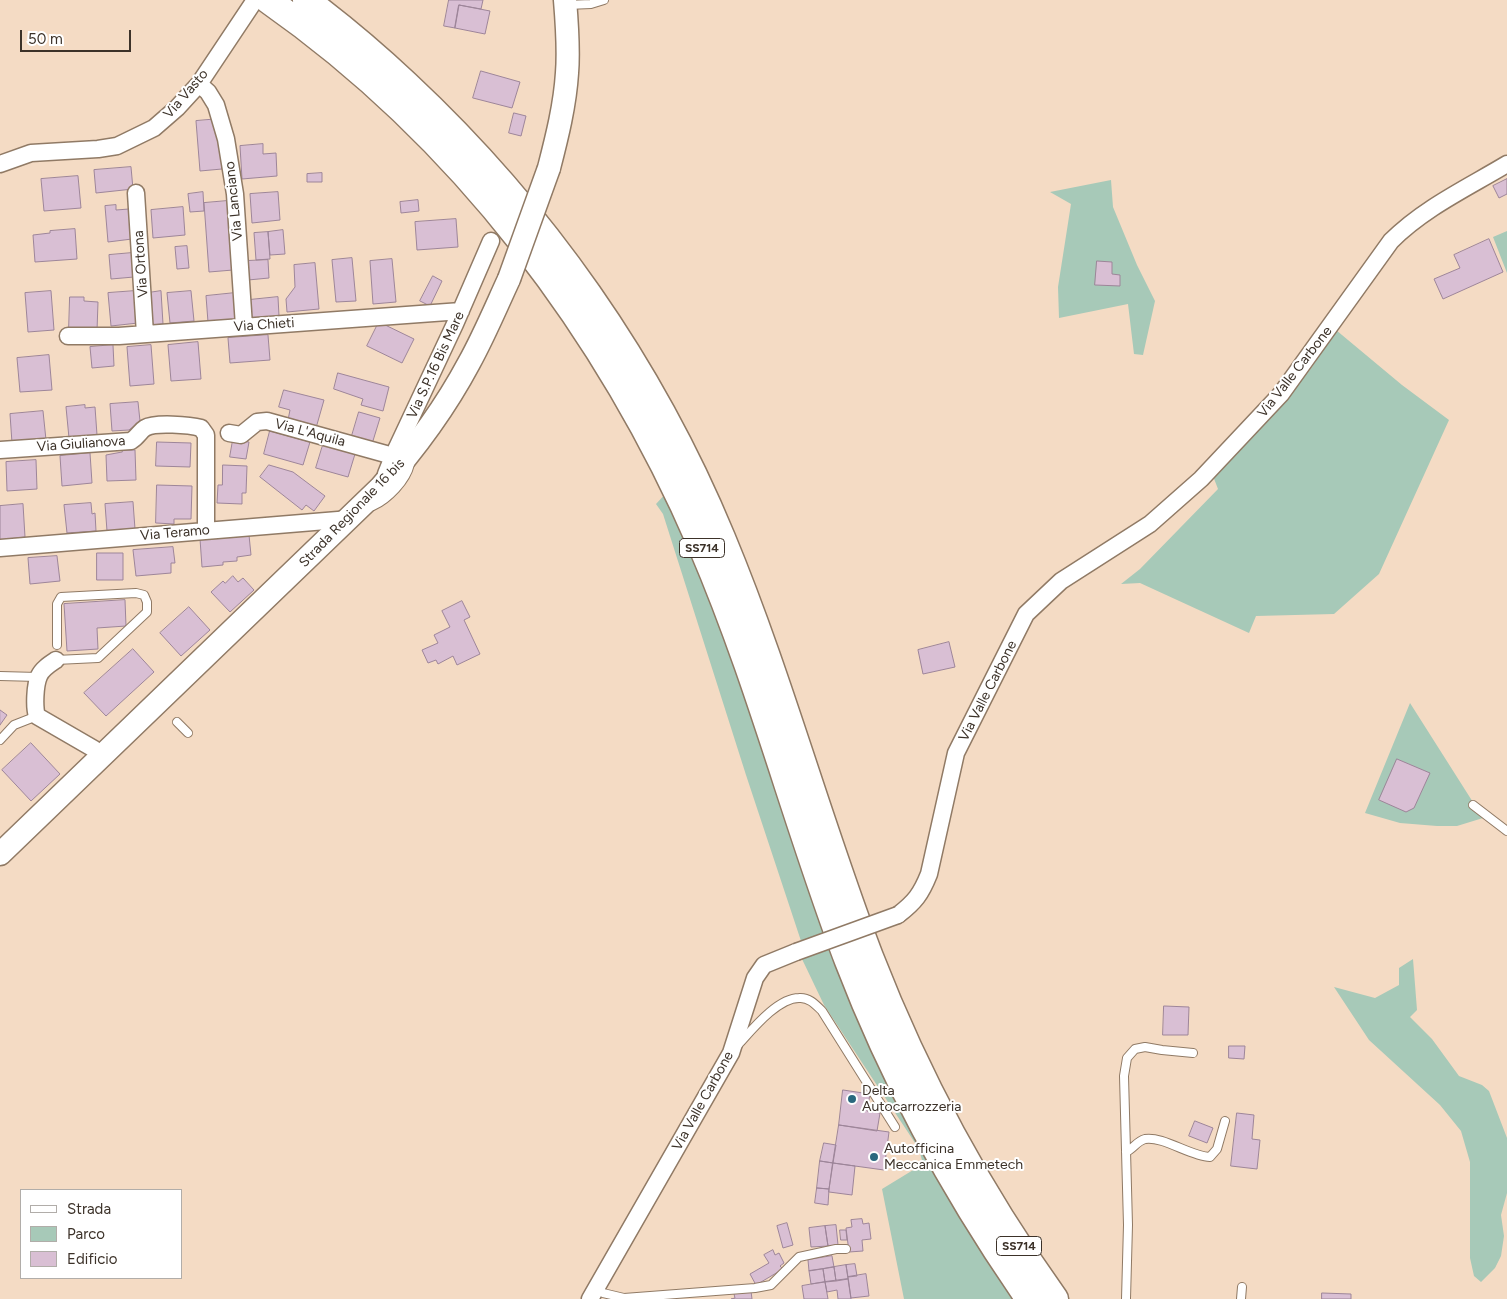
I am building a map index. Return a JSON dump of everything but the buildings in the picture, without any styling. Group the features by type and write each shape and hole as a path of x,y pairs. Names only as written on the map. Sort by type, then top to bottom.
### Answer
{"highway":[{"name":"SS714","path":"268,0 318,38 368,80 438,146 472,183 538,261 589,334 625,391 666,468 713,574 848,961 878,1033 927,1136 976,1198 1011,1235 1055,1299"},
{"name":"SS714","path":"306,0 387,66 459,136 499,180 536,223 577,278 622,345 655,401 711,511 751,612 863,937 883,989 932,1098 967,1163 976,1198 994,1248 1029,1299"}],"main road":[{"name":"Strada Regionale 16 bis","path":"2,851 351,517 405,460 430,427 469,364 509,279 549,168 563,108 567,74 568,41 565,3"}],"street":[{"name":"Via Vasto","path":"0,164 31,153 117,146 154,128 177,108 199,84 255,0"},
{"name":"Via Lanciano","path":"199,84 208,92 216,105 226,139 235,194 244,326"},
{"name":"Via Valle Carbone","path":"594,1292 731,1053 755,978 764,965 898,915 913,904 922,891 928,874 956,754 1026,614 1061,581 1150,524 1201,479 1280,394 1391,241 1407,225 1427,211 1507,164"},
{"name":"Via Ortona","path":"136,193 146,334"},
{"name":"Via S.P.16 Bis Mare","path":"380,488 491,242"},
{"name":"Via Chieti","path":"68,336 146,334 461,311"},
{"name":"Via L'Aquila","path":"229,433 242,435 257,422 267,421 393,456"},
{"name":"Via Giulianova","path":"0,450 131,441 140,436 144,428 152,425 194,426 201,428 206,435 206,531"},
{"name":"Via Teramo","path":"0,548 351,517"},
{"path":"57,653 38,677 35,709 37,716 94,749 102,756"}],"lane":[{"path":"565,3 591,4 604,0"},
{"path":"351,517 383,501 395,488 407,474 414,447"},
{"path":"136,593 144,595 147,602 147,612 98,658 57,653 57,604 61,597 136,593"},
{"path":"0,676 38,677"},
{"path":"0,740 14,724 37,716"},
{"path":"177,722 188,733"},
{"path":"1473,805 1507,831"},
{"path":"731,1053 757,1025 782,1003 799,998 812,1001 822,1011 895,1126"},
{"path":"1126,1299 1128,1225 1124,1076 1127,1058 1135,1049 1145,1047 1192,1053"},
{"path":"1126,1152 1146,1139 1157,1139 1201,1157 1210,1157 1217,1149 1225,1121"},
{"name":"Via Valle Carbone","path":"594,1292 624,1298 755,1288 771,1285 799,1257 836,1249 846,1249"},
{"path":"1241,1299 1242,1286"}],"green space":[{"path":"1111,180 1113,207 1137,265 1155,301 1143,355 1134,354 1128,304 1059,318 1058,287 1071,204 1050,192"},
{"path":"1507,231 1507,273 1493,237"},
{"path":"1336,330 1402,385 1449,420 1379,574 1334,614 1256,616 1249,633 1140,583 1121,584 1140,569 1218,489 1213,476 1281,407 1312,367"},
{"path":"668,491 731,645 825,932 801,941 663,514 656,504"},
{"path":"1410,703 1483,818 1457,826 1437,826 1400,823 1365,813"},
{"path":"831,949 856,1018 880,1064 1015,1299 904,1299 882,1189 923,1164 919,1149 824,1005 802,959"},
{"path":"1413,959 1417,1010 1410,1017 1432,1039 1459,1076 1482,1085 1489,1091 1507,1138 1507,1193 1501,1215 1504,1236 1501,1256 1495,1268 1481,1282 1474,1276 1470,1258 1470,1162 1461,1131 1440,1105 1369,1040 1334,987 1375,998 1399,985 1399,968"}],"place":[{"name":"Delta Autocarrozzeria","path":"852,1099"},
{"name":"Autofficina Meccanica Emmetech","path":"874,1157"}]}
